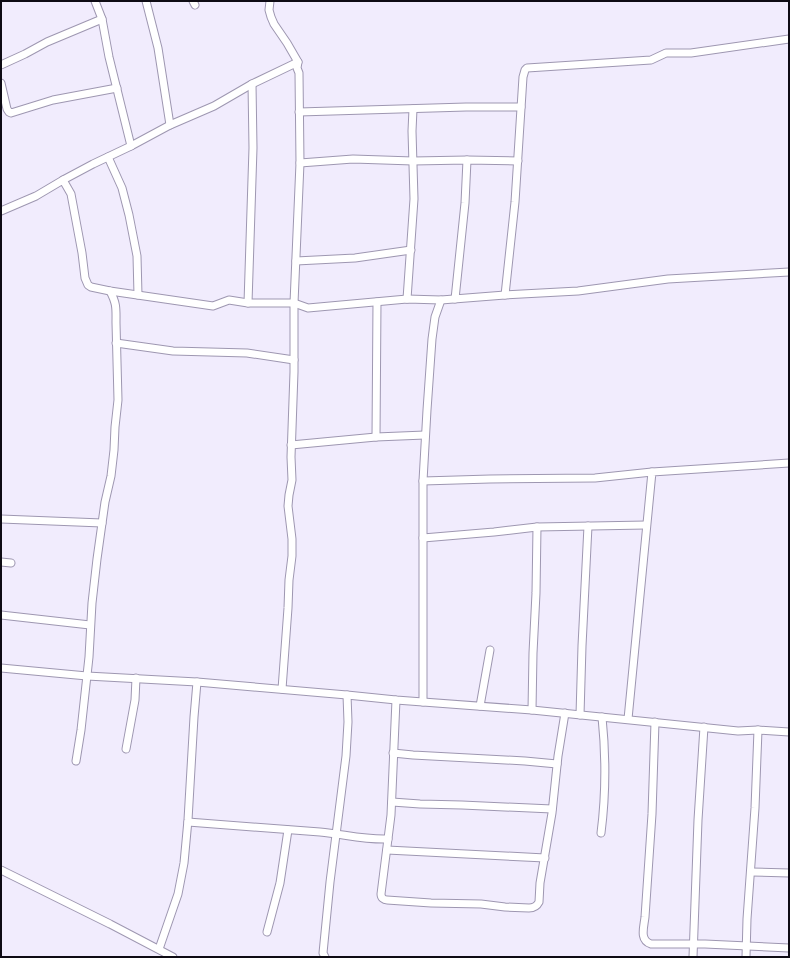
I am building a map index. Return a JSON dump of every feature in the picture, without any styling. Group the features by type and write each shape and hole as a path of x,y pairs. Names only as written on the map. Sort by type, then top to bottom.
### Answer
{"street":[{"path":"95,1 102,19 116,88 131,146"},
{"path":"146,1 158,48 170,125"},
{"path":"270,1 269,10 271,17 298,62 297,68 299,73 300,163 294,304 291,446 292,480 288,506 292,539 292,556 282,689"},
{"path":"1,65 47,42 102,19"},
{"path":"505,295 515,202 523,72 527,68 651,60 666,53 691,53 789,39"},
{"path":"1,211 36,196 93,164 170,125 214,106 252,84 298,62"},
{"path":"1,83 7,109 11,113 53,100 116,88"},
{"path":"248,303 253,148 252,84"},
{"path":"299,112 466,107 521,108"},
{"path":"407,299 414,199 412,131 413,109"},
{"path":"108,157 122,188 129,215 137,256 138,295"},
{"path":"300,163 353,159 413,161 518,161"},
{"path":"455,299 465,203 467,160"},
{"path":"63,180 71,194 85,278 86,282 91,287 213,306 229,300 248,303 294,304 308,308 407,299 441,300 578,291 668,279 789,272"},
{"path":"296,261 355,258 411,250"},
{"path":"76,761 89,657 90,625 97,559 105,502 111,476 118,400 116,306 115,300 110,291"},
{"path":"424,702 423,481 432,339 435,317 441,300"},
{"path":"376,437 377,302"},
{"path":"116,343 173,351 247,353 294,360"},
{"path":"291,446 376,437 426,435"},
{"path":"423,481 595,478 652,472 789,463"},
{"path":"628,720 652,472"},
{"path":"1,519 102,523"},
{"path":"423,538 537,527 646,525"},
{"path":"580,715 588,526"},
{"path":"532,710 532,652 536,593 537,527"},
{"path":"1,562 11,563"},
{"path":"1,615 90,625"},
{"path":"480,706 490,650"},
{"path":"1,668 87,676 197,682 396,700 532,710 738,731 758,730 789,732"},
{"path":"126,749 135,700 136,678"},
{"path":"159,949 178,894 184,864 197,682"},
{"path":"325,957 323,953 346,756 348,722 347,695"},
{"path":"396,700 392,802 381,894 385,900 533,908 538,905 565,713"},
{"path":"601,833 604,811 605,767 602,717"},
{"path":"655,722 652,814 643,938 651,944 694,944 789,948"},
{"path":"693,957 698,820 704,727"},
{"path":"746,957 758,730"},
{"path":"393,753 503,759 557,764"},
{"path":"392,802 552,810"},
{"path":"188,822 336,834 355,838 377,840 388,839"},
{"path":"267,932 280,883 288,830"},
{"path":"387,850 545,858"},
{"path":"1,870 173,957"},
{"path":"751,872 789,872"}]}
